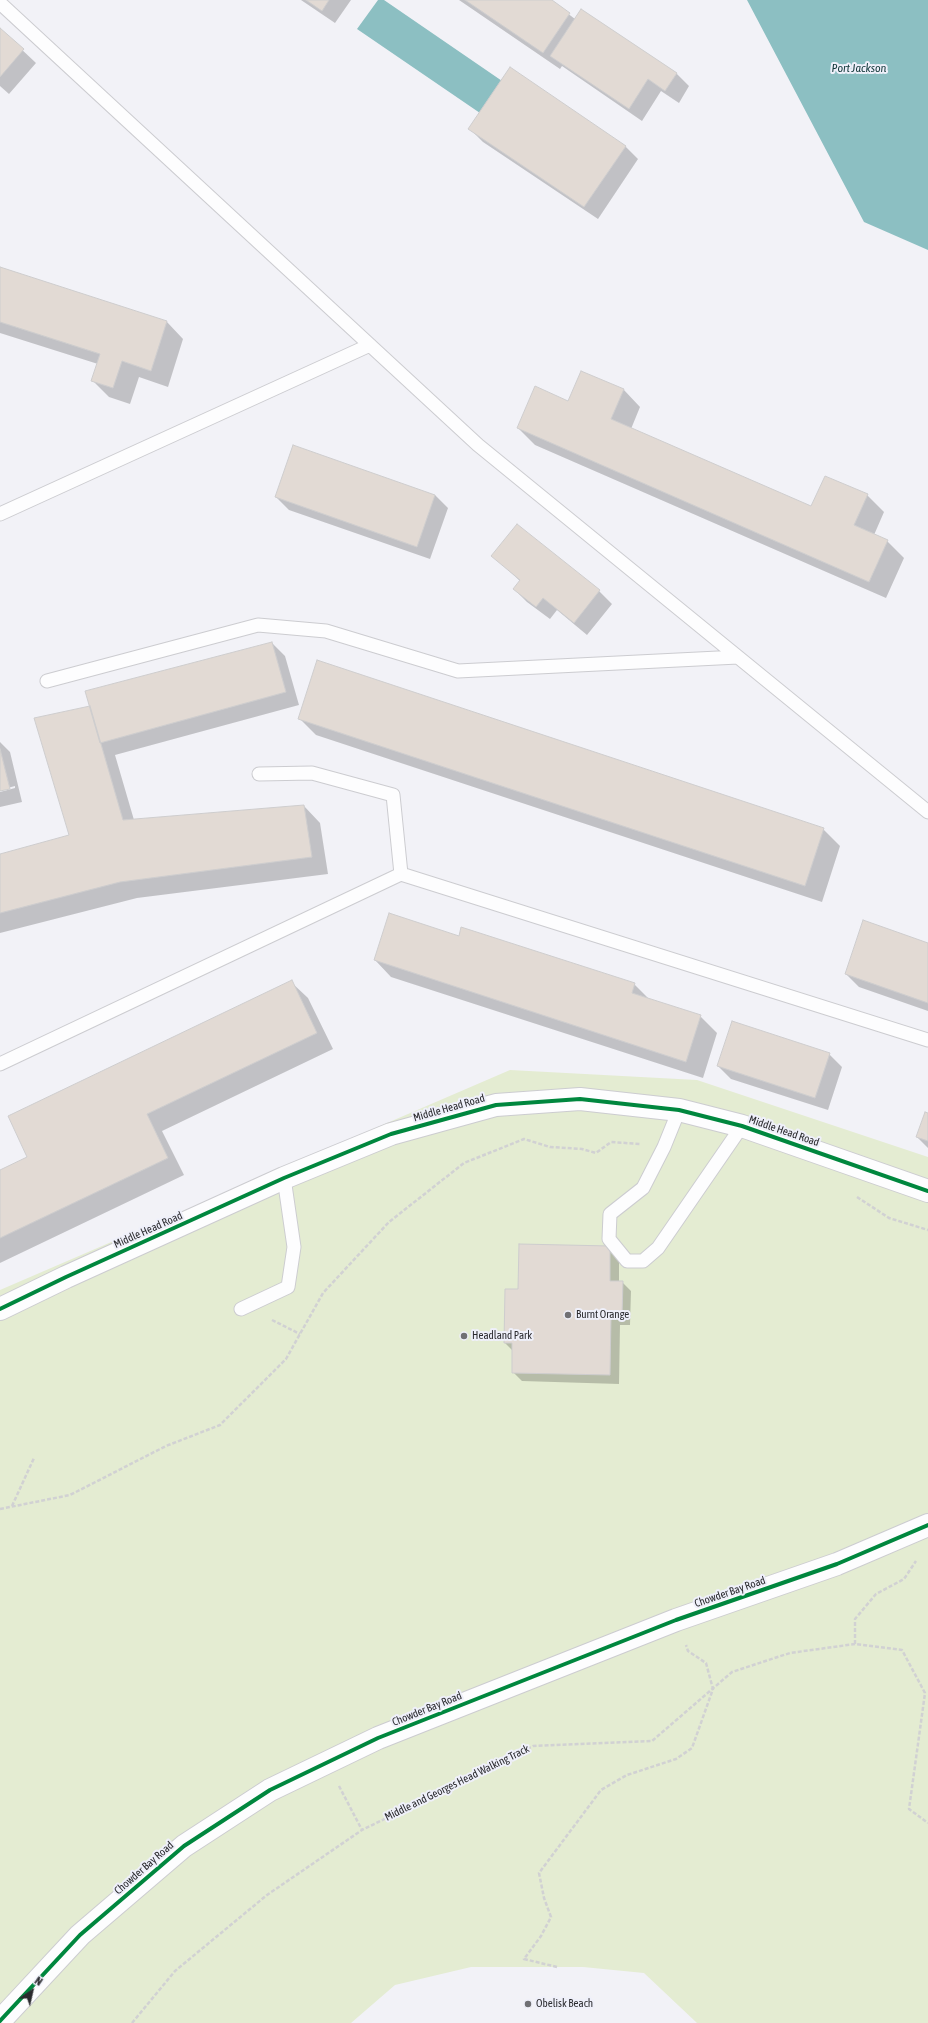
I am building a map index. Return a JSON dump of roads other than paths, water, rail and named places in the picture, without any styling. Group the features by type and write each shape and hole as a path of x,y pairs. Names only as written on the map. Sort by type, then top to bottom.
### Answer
{"street":[{"name":"Middle Head Road","path":"0,1309 66,1277 284,1178 391,1134 496,1105 580,1100 679,1110 742,1126 928,1191"},
{"name":"Chowder Bay Road","path":"0,2021 80,1935 184,1846 270,1790 378,1738 676,1620 837,1564 928,1525"}],"lane":[{"path":"0,3 478,445 928,812"},
{"path":"0,514 370,345"},
{"path":"47,681 258,625 326,631 458,671 738,657"},
{"path":"259,774 312,773 393,795 401,874"},
{"path":"0,1064 401,874 928,1040"},
{"path":"679,1110 664,1147 643,1188 610,1214 609,1239 627,1261 642,1260 658,1248 742,1126"},
{"path":"241,1309 288,1287 294,1247 284,1178"}],"water":[{"path":"378,0 384,0 540,107 518,139 357,29"},
{"name":"Port Jackson","path":"747,0 928,0 928,250 864,222"}],"place":[{"name":"Burnt Orange","path":"568,1315"},
{"name":"Headland Park","path":"464,1336"},
{"name":"Obelisk Beach","path":"528,2004"}]}
